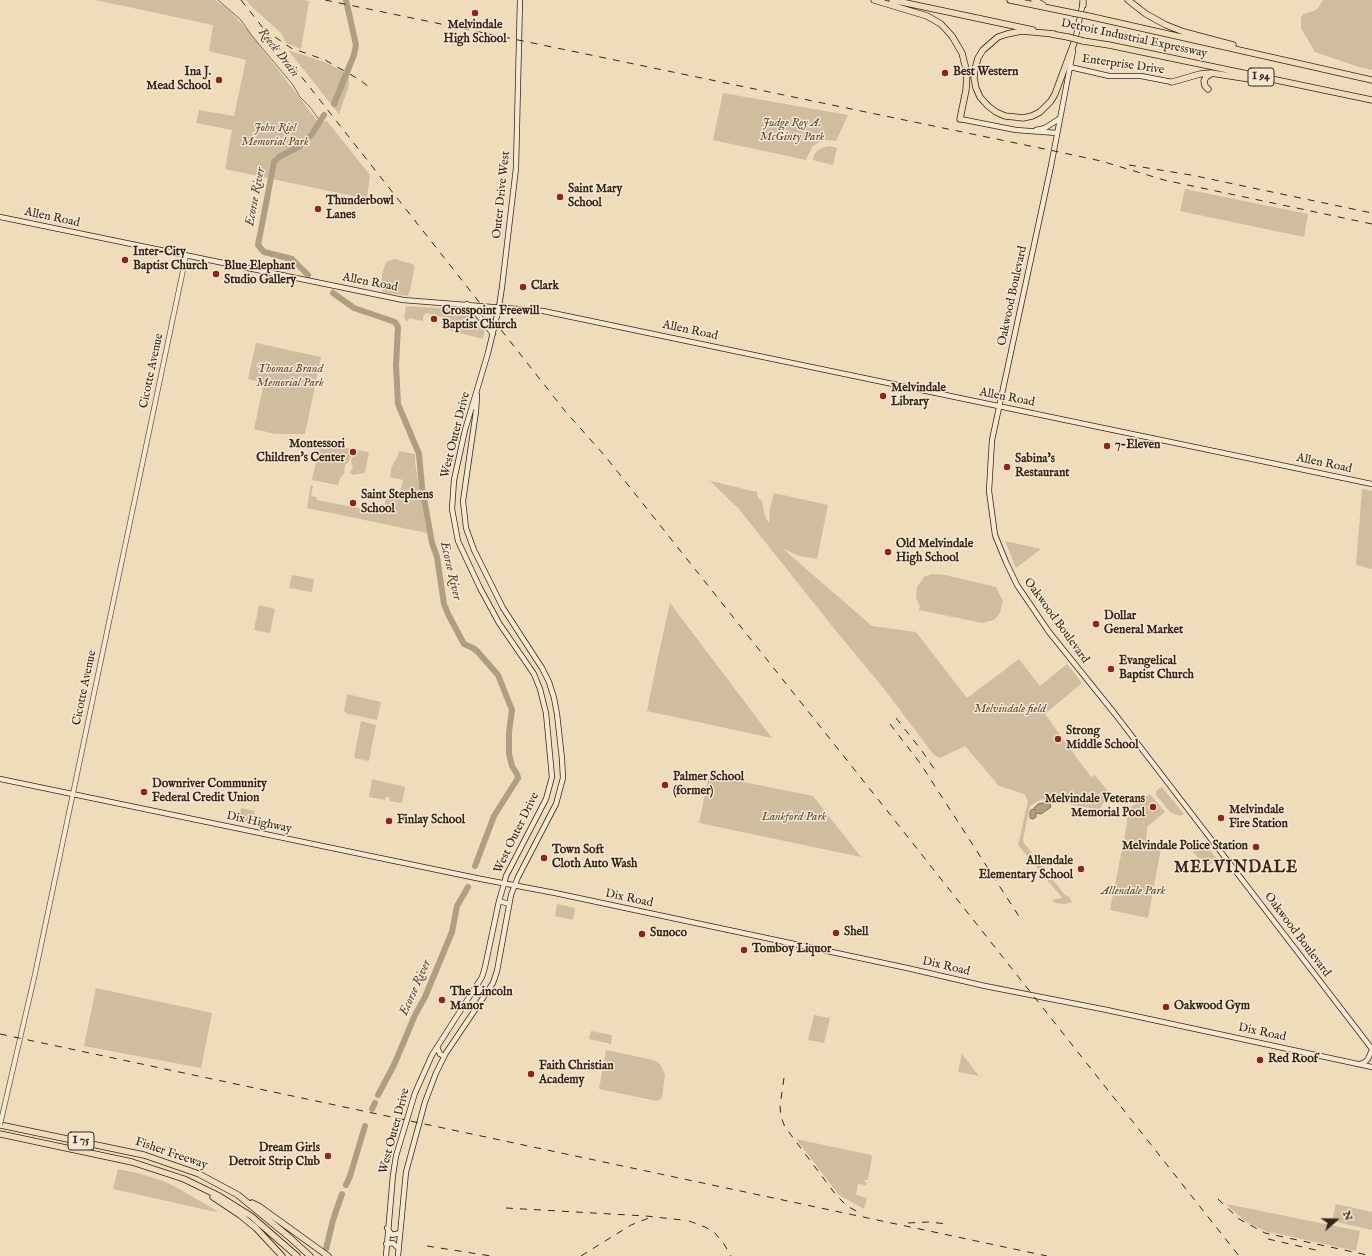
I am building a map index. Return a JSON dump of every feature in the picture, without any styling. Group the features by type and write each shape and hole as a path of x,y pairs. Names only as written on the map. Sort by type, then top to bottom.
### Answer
{"highway":[{"path":"874,0 927,16 941,24 952,36 962,53 967,73 966,90 960,119"},
{"name":"Detroit Industrial Expressway","path":"892,0 1372,100"},
{"name":"Detroit Industrial Expressway","path":"1010,0 1260,54 1372,80"},
{"path":"1034,0 1041,3 1044,7"},
{"path":"1128,0 1146,14 1166,25 1184,32 1260,54"},
{"path":"1054,34 1022,32 1007,34 998,37 983,50 978,58 974,78 980,97 988,106 1005,116 1024,118 1040,112 1055,94 1074,44"},
{"path":"1172,82 1200,74 1216,74 1358,98"},
{"path":"1208,89 1204,84 1204,79 1208,75 1216,74"},
{"name":"Fisher Freeway","path":"0,1125 126,1150 158,1159 209,1179 230,1190 244,1200 310,1256"},
{"name":"Fisher Freeway","path":"0,1134 132,1162 184,1179 235,1206 263,1226 297,1256"},
{"path":"184,1179 244,1218 263,1234 282,1256"},
{"path":"244,1200 260,1207 328,1256"}],"main road":[{"name":"Outer Drive West","path":"478,389 499,307 516,168 520,0"},
{"name":"Oakwood Boulevard","path":"1083,2 991,448 989,491 995,535 1021,592 1049,632 1372,1049"},
{"name":"Enterprise Drive","path":"1070,67 1109,76 1141,76 1172,82"},
{"path":"960,119 1002,128 1057,133"},
{"path":"1025,130 1046,128 1060,119"},
{"name":"Allen Road","path":"0,217 403,300 544,311 1372,484"},
{"path":"467,304 474,310 492,334"},
{"name":"West Outer Drive","path":"386,1256 392,1175 407,1117 422,1076 432,1055 482,977 498,901 504,884 546,799 551,785 552,763 546,713 540,689 534,674 488,603 462,551 455,527 452,502 454,480 465,430 478,389"},
{"name":"West Outer Drive","path":"398,1256 404,1184 409,1157 425,1102 444,1056 492,983 497,971 509,904 515,886 556,804 562,783 562,759 557,714 549,682 542,668 503,608 477,557 466,528 463,501 478,389"},
{"name":"Dix Highway","path":"0,779 515,886"},
{"path":"512,866 521,872"},
{"name":"Dix Road","path":"515,886 597,902 998,989 1107,1010 1372,1067"},
{"path":"498,901 509,904"},
{"path":"493,929 504,931"},
{"path":"437,1048 440,1054 444,1056"},
{"path":"1359,1064 1368,1059 1372,1049"},
{"path":"387,1228 392,1235 400,1233"},
{"path":"386,1244 393,1243 398,1248"}],"street":[{"name":"Cicotte Avenue","path":"0,1125 35,974 186,256"}],"green space":[{"name":"John Riel Memorial Park","path":"95,0 215,0 224,6 249,32 319,123 327,121 370,175 367,199 225,169 232,130 196,123 199,110 234,116 246,60 209,51 213,25"},
{"path":"246,0 309,1 301,49 286,43 281,33"},
{"path":"1323,0 1372,0 1372,70 1315,52 1301,28 1301,18 1303,14 1314,11 1318,8"},
{"path":"288,50 327,63 349,75 349,85 339,114"},
{"name":"Judge Roy A. McGinty Park","path":"723,93 848,115 836,141 827,140 819,142 812,147 806,160 713,140"},
{"path":"829,146 837,148 833,165 813,160 817,151"},
{"path":"1185,189 1308,214 1304,237 1180,211"},
{"path":"395,259 415,265 410,291 407,296 382,292 382,275 385,264 388,261"},
{"path":"406,306 470,310 485,328 483,339 448,330 447,326 450,325 455,327 455,323 442,320 442,317 426,313 423,317 423,321 409,318 407,322 404,318"},
{"name":"Thomas Brand Memorial Park","path":"256,343 321,357 305,434 275,434 254,429 264,383 248,379"},
{"path":"320,443 352,449 349,462 345,465 344,474 340,478 338,485 312,480"},
{"path":"353,449 369,452 365,473 353,475 350,472 353,467 351,462"},
{"path":"399,451 415,454 415,462 427,533 307,508 311,485 313,486 311,496 316,497 317,500 383,513 387,492 390,493 390,495 398,497 403,480 390,477 392,466 398,456"},
{"name":"Melvindale field","path":"710,481 757,492 758,498 762,501 765,516 769,523 770,508 774,493 828,505 817,559 799,556 782,548 872,626 916,632 967,698 1019,659 1040,686 1067,664 1082,683 1045,714 1091,777 1095,775 1112,796 1102,804 1100,810 1042,799 1030,806 1023,840 1072,902 1065,904 1055,903 1052,900 1062,898 1018,845 1028,801 1024,794 999,786 965,746 940,758 934,755 881,685 739,509"},
{"path":"1362,489 1372,491 1372,569 1356,565"},
{"path":"1005,541 1041,549 1016,568"},
{"path":"932,574 945,575 996,587 1003,601 1000,613 994,620 982,623 919,610 920,606 916,598 917,587 924,577"},
{"path":"292,575 314,579 312,592 289,588"},
{"path":"670,603 772,738 647,711"},
{"path":"259,605 275,609 270,633 254,630"},
{"path":"347,694 381,702 377,720 345,713 346,712 344,711"},
{"path":"361,721 376,725 369,761 354,758"},
{"name":"Lankford Park","path":"709,775 813,796 861,857 699,823"},
{"path":"372,779 405,787 402,803 389,801 390,797 386,797 385,800 369,797"},
{"path":"1162,787 1184,814 1180,816 1170,812 1156,795 1156,791"},
{"name":"Allendale Park","path":"1150,794 1165,812 1147,827 1146,845 1161,848 1148,918 1110,910 1127,824 1128,809"},
{"path":"241,808 255,811 252,822 239,820"},
{"path":"1204,842 1217,859 1205,868 1193,851"},
{"path":"557,904 575,908 573,920 555,916"},
{"path":"96,988 212,1013 201,1068 84,1046"},
{"path":"814,1015 830,1018 824,1043 808,1040"},
{"path":"591,1031 612,1035 611,1044 589,1039"},
{"path":"606,1050 658,1062 665,1074 662,1098 657,1101 599,1089"},
{"path":"962,1054 979,1076 958,1072"},
{"path":"796,1139 871,1155 872,1157 868,1180 864,1181 867,1183 866,1185 858,1184 856,1195 867,1198 864,1209 839,1195"},
{"path":"118,1169 163,1181 217,1211 113,1189"},
{"path":"1226,1204 1360,1231 1356,1251 1268,1232 1246,1222"},
{"path":"1336,1204 1372,1212 1372,1230 1332,1221"}],"shaded area":[{"path":"1038,804 1050,804 1051,807 1041,814 1036,813 1036,817 1033,819 1030,818 1030,812 1032,809 1035,810 1034,808"}],"waterway":[{"name":"Reeck Drain","path":"218,0 240,19 320,121"},
{"name":"Ecorse River","path":"334,104 354,55 356,45 346,0"},
{"name":"Ecorse River","path":"308,275 292,259 264,252 258,245 274,162 279,157 300,146 312,134 324,115"},
{"name":"Ecorse River","path":"333,293 354,308 395,322 398,327 396,365 398,404 419,454 422,487 432,543 437,557 444,604 464,644 477,651 498,675 512,710 509,732 509,754 512,766 518,778 494,816 475,866"},
{"name":"Ecorse River","path":"378,1095 394,1065 415,1015 425,997 452,932 457,906 468,887"},
{"name":"Ecorse River","path":"372,1109 375,1103"},
{"name":"Ecorse River","path":"346,1185 365,1126"},
{"name":"Ecorse River","path":"326,1249 333,1220 342,1194"}],"railway":[{"path":"241,0 565,411 605,456 1239,1256"},
{"path":"325,0 1059,152 1101,161 1164,180 1372,224"},
{"path":"275,37 291,48 325,60 360,80 369,87"},
{"path":"1129,165 1191,175 1372,213"},
{"path":"896,718 935,770"},
{"path":"890,724 920,763 1022,921"},
{"path":"0,1034 1047,1256"},
{"path":"784,1078 780,1106 781,1117 785,1127 836,1195 847,1206 860,1213"},
{"path":"1218,1199 1239,1219 1265,1233 1372,1256"},
{"path":"506,1208 646,1216 682,1220"},
{"path":"581,1256 631,1225 649,1218"},
{"path":"689,1221 714,1232 724,1244 731,1256"},
{"path":"908,1223 928,1222 948,1224"},
{"path":"1268,1239 1320,1251"},
{"path":"427,1246 491,1256"}],"place":[{"name":"Melvindale High School","path":"475,13"},
{"name":"Best Western","path":"945,73"},
{"name":"Ina J. Mead School","path":"219,80"},
{"name":"Saint Mary School","path":"560,197"},
{"name":"Thunderbowl Lanes","path":"318,209"},
{"name":"Inter-City Baptist Church","path":"125,260"},
{"name":"Blue Elephant Studio Gallery","path":"216,274"},
{"name":"Clark","path":"523,287"},
{"name":"Crosspoint Freewill Baptist Church","path":"434,319"},
{"name":"Melvindale Library","path":"883,396"},
{"name":"7-Eleven","path":"1107,446"},
{"name":"Montessori Children's Center","path":"353,452"},
{"name":"Sabina's Restaurant","path":"1007,467"},
{"name":"Saint Stephens School","path":"353,503"},
{"name":"Old Melvindale High School","path":"888,552"},
{"name":"Dollar General Market","path":"1096,624"},
{"name":"Evangelical Baptist Church","path":"1111,669"},
{"name":"Strong Middle School","path":"1058,739"},
{"name":"Palmer School (former)","path":"665,785"},
{"name":"Downriver Community Federal Credit Union","path":"144,792"},
{"name":"Melvindale Veterans Memorial Pool","path":"1153,807"},
{"name":"Melvindale Fire Station","path":"1221,818"},
{"name":"Finlay School","path":"389,821"},
{"name":"Melvindale Police Station","path":"1256,847"},
{"name":"Town Soft Cloth Auto Wash","path":"544,858"},
{"name":"Allendale Elementary School","path":"1081,869"},
{"name":"Shell","path":"836,933"},
{"name":"Sunoco","path":"642,934"},
{"name":"Tomboy Liquor","path":"744,950"},
{"name":"The Lincoln Manor","path":"442,1000"},
{"name":"Oakwood Gym","path":"1166,1007"},
{"name":"Red Roof","path":"1260,1060"},
{"name":"Faith Christian Academy","path":"531,1074"},
{"name":"Dream Girls Detroit Strip Club","path":"328,1156"}],"district":[{"name":"MELVINDALE","path":"1236,869"}]}
